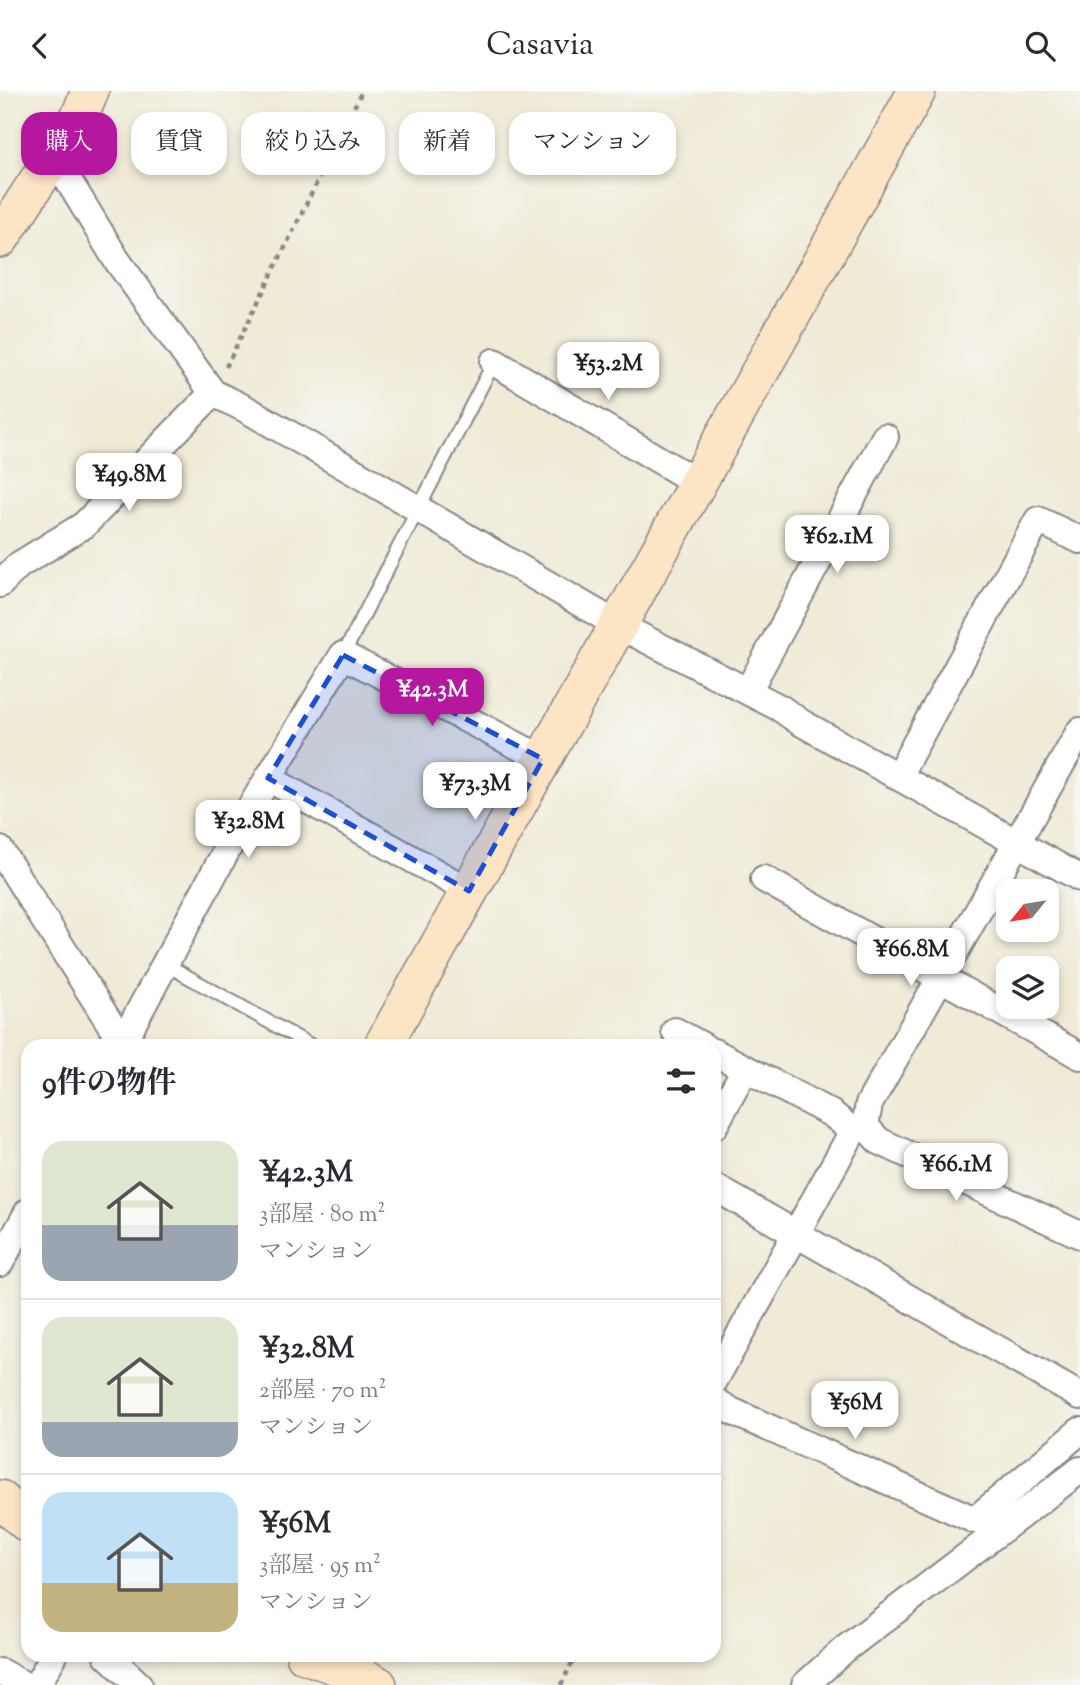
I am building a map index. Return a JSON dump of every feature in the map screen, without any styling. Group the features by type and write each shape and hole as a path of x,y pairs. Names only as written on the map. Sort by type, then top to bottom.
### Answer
{"street":[{"path":"81,112 89,91"},
{"path":"386,1039 917,91"},
{"path":"0,239 40,175"},
{"path":"65,175 116,259 213,393 246,409 618,625 748,691 1080,878"},
{"path":"494,362 698,483"},
{"path":"0,584 19,565 84,525 213,393"},
{"path":"748,691 885,437"},
{"path":"898,776 1038,520 1080,540"},
{"path":"126,1039 164,964 268,778 343,655 543,759"},
{"path":"721,1369 859,1128 869,1104 1080,731"},
{"path":"268,778 469,891"},
{"path":"0,850 118,1039"},
{"path":"764,879 1080,1056"},
{"path":"675,1031 690,1039"},
{"path":"721,1056 879,1141 1080,1235"},
{"path":"721,1113 745,1069"},
{"path":"721,1191 1080,1396"},
{"path":"0,1263 21,1225"},
{"path":"721,1405 975,1520 1080,1431"},
{"path":"805,1685 845,1649 1080,1469"},
{"path":"0,1499 21,1518"},
{"path":"37,1685 50,1662"},
{"path":"114,1662 139,1685"},
{"path":"325,1662 356,1673 377,1685"},
{"path":"0,1672 24,1685"}],"lane":[{"path":"343,655 494,362"},
{"path":"164,964 300,1039"}],"path":[{"path":"213,393 362,91"},
{"path":"561,1685 572,1662"}],"highlighted area":[{"path":"343,655 543,759 469,891 268,778"}]}
